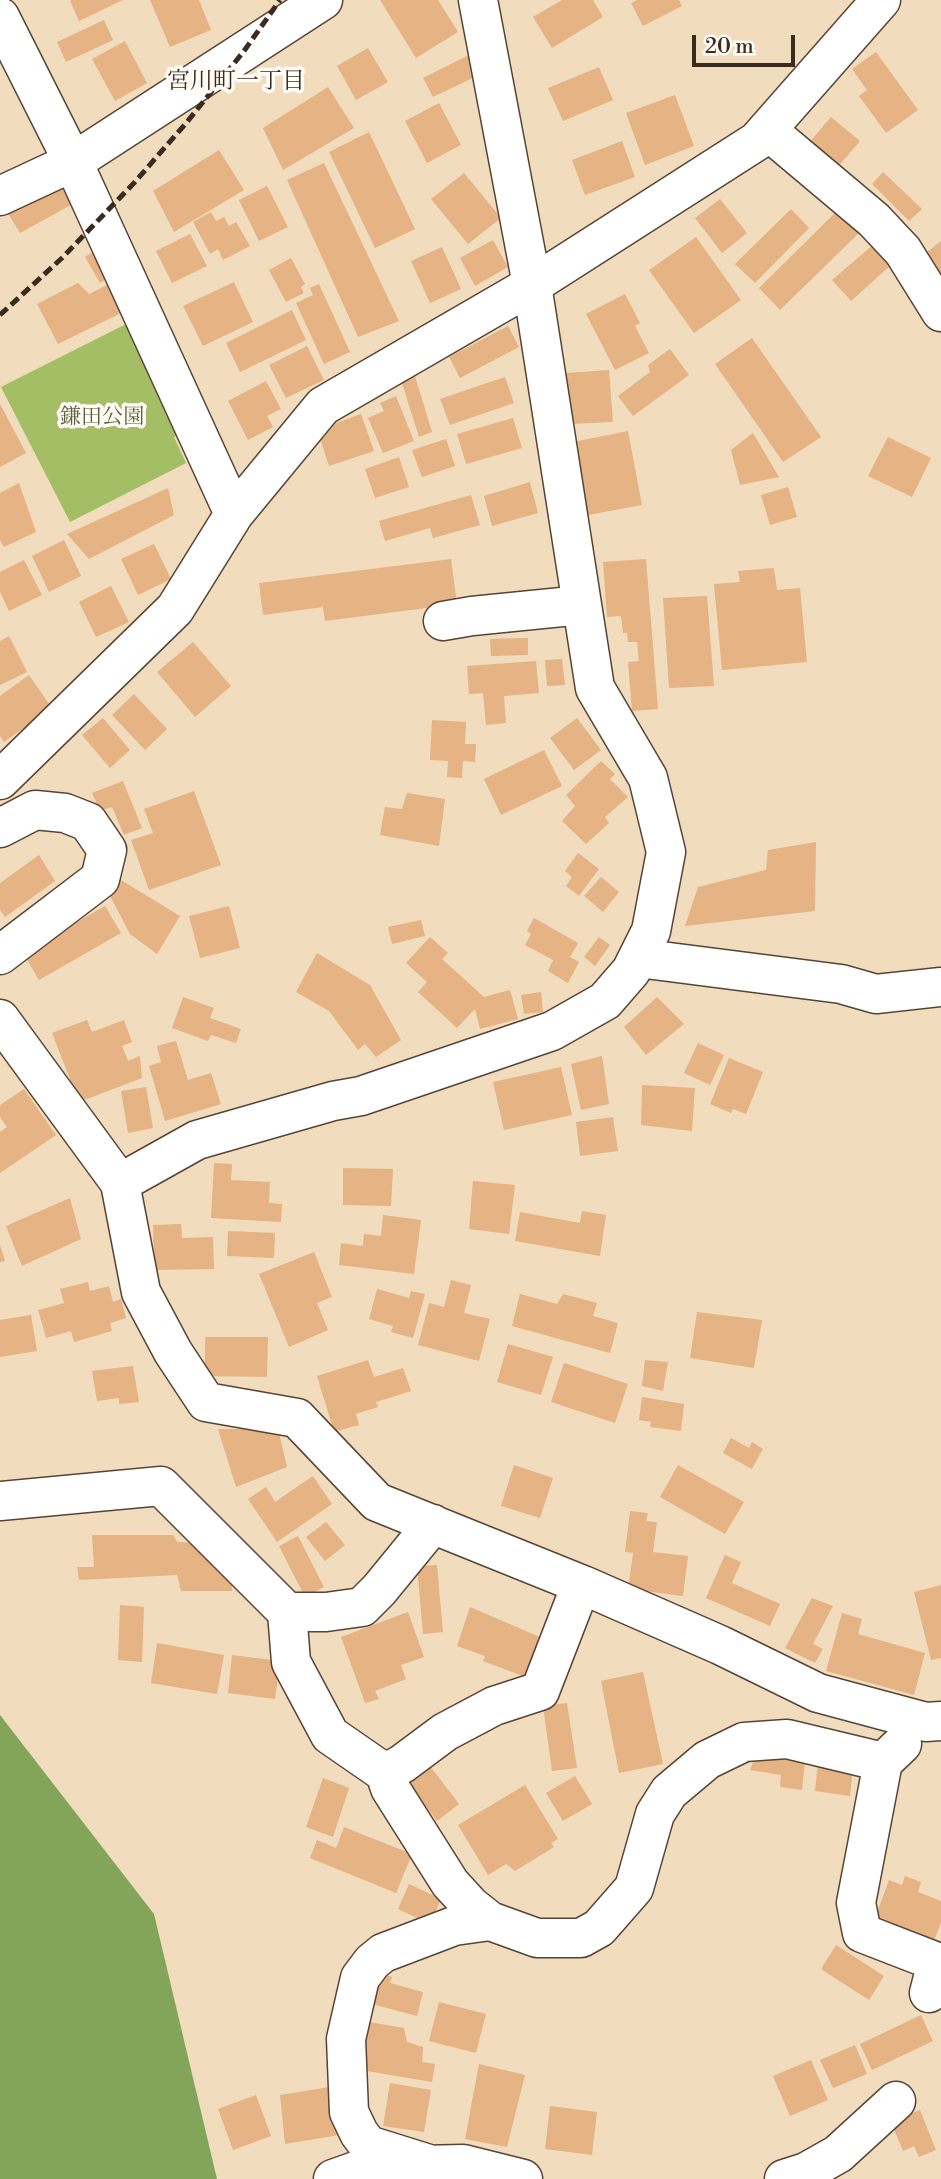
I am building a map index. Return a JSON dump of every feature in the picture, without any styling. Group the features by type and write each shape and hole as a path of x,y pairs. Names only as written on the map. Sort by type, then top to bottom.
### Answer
{"street":[{"path":"0,196 73,162 323,0"},
{"path":"120,1183 197,1140 334,1101 361,1096 552,1031 605,1001 631,971 651,931 666,852 648,778 595,688 531,285 478,0"},
{"path":"0,780 175,609 234,514 323,406 531,285 757,141 881,0"},
{"path":"0,17 73,162 234,514"},
{"path":"767,130 882,228 903,251 941,312"},
{"path":"443,621 582,606"},
{"path":"0,828 35,810 65,813 89,822 107,850 100,879 0,955"},
{"path":"638,958 841,984 876,994 941,987"},
{"path":"0,1019 120,1183 141,1292 173,1352 206,1402 297,1418 377,1502 720,1645 818,1693 934,1722"},
{"path":"0,1501 161,1486 286,1612 291,1662 330,1735 385,1773 390,1788 450,1883 471,1906 490,1921 537,1938 581,1938 599,1928 634,1888 655,1814 669,1792 707,1760 744,1742 787,1739 883,1762"},
{"path":"286,1612 326,1612 362,1607 433,1524"},
{"path":"385,1773 402,1764 445,1732 494,1706 540,1691 581,1585"},
{"path":"929,1993 937,1962 862,1933 856,1903 883,1762 934,1722"},
{"path":"432,2165 368,2145 349,2112 346,2039 359,1978 383,1953 454,1926 490,1921"},
{"path":"784,2179 806,2172 838,2154 896,2101"},
{"path":"333,2179 378,2163 463,2164 523,2179"}],"green space":[{"name":"鎌田公園","path":"146,314 202,423 174,437 186,463 70,522 1,387"},
{"path":"0,1715 154,1914 217,2179 0,2179"}],"building":[{"path":"123,0 79,21 70,1"},
{"path":"150,0 199,0 211,30 170,47"},
{"path":"380,0 438,0 458,32 416,58"},
{"path":"562,0 593,0 603,17 552,48 533,17"},
{"path":"637,0 679,0 682,6 643,26 631,3"},
{"path":"104,20 113,40 66,62 57,42"},
{"path":"125,41 147,83 115,101 92,59"},
{"path":"368,48 388,82 356,100 337,66"},
{"path":"876,52 918,110 886,133 859,96 867,90 852,69"},
{"path":"469,55 479,75 433,97 423,78"},
{"path":"599,67 613,100 563,121 548,88"},
{"path":"328,87 354,128 283,170 263,128"},
{"path":"675,95 694,146 645,165 626,113"},
{"path":"439,103 461,145 427,163 405,121"},
{"path":"831,117 860,141 836,169 807,145"},
{"path":"369,132 415,229 375,248 329,152"},
{"path":"622,141 635,177 585,195 572,160"},
{"path":"219,150 244,190 174,232 153,191"},
{"path":"324,163 399,321 358,337 287,180"},
{"path":"883,172 922,209 909,221 872,184"},
{"path":"464,173 501,218 468,244 431,199"},
{"path":"66,176 80,200 20,233 6,210"},
{"path":"267,186 288,227 259,241 239,200"},
{"path":"720,199 747,233 722,253 695,218"},
{"path":"791,209 809,228 755,283 735,264"},
{"path":"837,211 859,233 780,310 759,288"},
{"path":"211,212 216,221 224,217 229,226 236,222 250,246 223,260 218,249 210,254 193,222"},
{"path":"190,234 207,266 172,283 156,251"},
{"path":"696,237 741,300 694,333 649,270"},
{"path":"493,240 508,267 475,286 460,258"},
{"path":"941,241 941,275 937,278 921,257"},
{"path":"106,244 121,270 100,283 85,257"},
{"path":"874,244 892,264 851,301 832,280"},
{"path":"442,247 461,289 430,303 411,261"},
{"path":"291,258 305,284 301,287 304,293 286,302 269,270"},
{"path":"234,282 253,322 203,346 183,306"},
{"path":"78,283 89,294 107,285 121,313 58,344 37,304"},
{"path":"319,284 350,352 324,364 296,303 313,295 310,288"},
{"path":"625,294 640,323 635,326 649,353 615,370 586,314"},
{"path":"292,310 306,340 240,372 226,343"},
{"path":"508,326 519,347 460,378 449,357"},
{"path":"752,338 821,437 783,462 715,364"},
{"path":"307,346 324,380 286,398 269,365"},
{"path":"670,349 689,375 633,416 618,396 650,372 648,365"},
{"path":"609,370 613,422 570,424 566,373"},
{"path":"415,376 432,432 419,437 401,380"},
{"path":"505,377 514,403 450,425 440,399"},
{"path":"266,381 281,409 267,416 273,427 248,440 228,401"},
{"path":"396,396 414,441 383,453 368,418 384,411 380,403"},
{"path":"0,404 26,453 0,467"},
{"path":"361,414 374,451 329,466 321,441 336,423"},
{"path":"513,418 522,448 466,464 457,434"},
{"path":"628,431 642,505 588,515 573,442"},
{"path":"753,433 779,477 740,485 731,450"},
{"path":"888,437 931,458 912,497 868,476"},
{"path":"446,439 455,466 422,477 412,450"},
{"path":"399,457 409,487 375,498 365,469"},
{"path":"530,482 538,513 492,526 484,496"},
{"path":"19,483 36,532 4,547 0,540 0,493"},
{"path":"788,487 797,517 770,525 761,495"},
{"path":"168,488 174,515 89,559 67,534"},
{"path":"471,495 480,525 433,538 430,528 385,541 379,521"},
{"path":"64,540 81,576 49,592 32,556"},
{"path":"154,544 171,579 138,595 121,559"},
{"path":"451,559 457,604 325,621 323,607 263,615 259,583"},
{"path":"646,559 658,709 632,711 628,662 639,661 637,642 628,642 627,633 623,633 621,616 607,617 603,562"},
{"path":"24,560 42,595 9,611 0,592 0,572"},
{"path":"774,568 777,590 800,588 807,662 722,670 714,584 740,582 738,571"},
{"path":"111,586 129,622 96,637 79,602"},
{"path":"707,596 714,686 669,688 663,598"},
{"path":"9,636 27,672 0,685 0,641"},
{"path":"528,638 528,655 491,656 490,639"},
{"path":"193,642 231,686 195,717 157,672"},
{"path":"562,659 565,685 547,686 545,660"},
{"path":"536,661 539,693 504,696 506,723 486,725 483,693 469,694 467,666"},
{"path":"29,675 52,708 4,742 0,736 0,696"},
{"path":"134,694 167,729 145,750 112,715"},
{"path":"103,718 130,750 110,768 82,735"},
{"path":"577,718 601,750 574,770 550,738"},
{"path":"432,720 466,722 465,744 476,744 475,762 463,761 462,778 447,777 448,761 430,760"},
{"path":"544,750 562,786 501,815 484,779"},
{"path":"601,761 615,774 610,779 628,797 605,817 609,823 586,844 562,821 575,806 566,795"},
{"path":"123,781 142,828 124,835 112,807 100,811 92,793"},
{"path":"194,791 221,865 149,890 131,840 153,833 144,809"},
{"path":"407,793 445,799 439,846 380,835 385,807 402,809"},
{"path":"816,842 815,911 685,926 698,887 766,870 768,850"},
{"path":"578,853 599,869 579,896 566,886 572,877 565,871"},
{"path":"39,855 55,881 5,917 0,910 0,883"},
{"path":"601,877 619,892 603,912 584,896"},
{"path":"121,880 180,916 157,954 130,934 110,896"},
{"path":"105,906 121,933 39,980 23,953"},
{"path":"229,906 240,948 200,958 189,916"},
{"path":"534,918 578,943 570,957 579,962 568,983 548,971 553,960 525,945 531,934 527,931"},
{"path":"421,920 425,936 392,944 388,927"},
{"path":"430,937 448,953 442,959 484,997 510,990 518,1019 480,1029 475,1009 457,1028 418,992 427,982 406,963"},
{"path":"599,937 610,945 595,966 584,957"},
{"path":"317,953 370,985 401,1040 376,1057 365,1044 358,1050 329,1011 296,992"},
{"path":"541,992 543,1012 524,1014 521,995"},
{"path":"183,997 214,1008 210,1018 241,1029 236,1043 211,1035 208,1041 172,1028"},
{"path":"657,997 684,1024 646,1055 624,1027"},
{"path":"87,1020 92,1032 124,1020 132,1042 122,1046 128,1061 140,1056 142,1078 79,1102 52,1033"},
{"path":"176,1041 188,1080 211,1073 221,1104 165,1121 149,1066 161,1062 157,1046"},
{"path":"698,1043 724,1055 710,1085 684,1073"},
{"path":"602,1056 609,1104 581,1110 571,1064"},
{"path":"729,1058 763,1072 746,1114 733,1109 731,1113 710,1104"},
{"path":"561,1067 572,1115 504,1130 493,1082"},
{"path":"642,1085 695,1088 692,1131 641,1125"},
{"path":"146,1087 153,1128 128,1133 121,1091"},
{"path":"24,1089 56,1135 0,1173 0,1132 7,1127 0,1117 0,1105"},
{"path":"613,1117 618,1151 580,1156 576,1122"},
{"path":"214,1163 232,1164 231,1180 270,1182 269,1203 282,1204 281,1222 211,1218"},
{"path":"343,1168 393,1169 391,1206 343,1205"},
{"path":"473,1181 515,1185 509,1234 469,1229"},
{"path":"70,1198 81,1239 22,1266 6,1226"},
{"path":"582,1211 606,1215 600,1256 515,1241 520,1212 580,1223"},
{"path":"383,1215 421,1220 414,1274 339,1265 341,1243 363,1246 364,1234 381,1236"},
{"path":"181,1224 182,1238 213,1237 214,1269 154,1270 153,1225"},
{"path":"228,1231 275,1233 274,1258 227,1256"},
{"path":"0,1245 5,1261 0,1262"},
{"path":"314,1252 332,1297 317,1303 328,1330 289,1347 259,1274"},
{"path":"451,1280 471,1285 464,1313 490,1319 479,1361 418,1345 429,1303 444,1307"},
{"path":"88,1282 90,1291 109,1286 113,1302 121,1299 126,1318 110,1323 112,1331 74,1342 71,1331 46,1338 38,1310 64,1303 60,1289"},
{"path":"377,1289 409,1298 411,1291 425,1294 413,1338 391,1332 393,1326 369,1319"},
{"path":"520,1294 557,1304 563,1294 597,1303 593,1316 618,1323 610,1353 512,1326"},
{"path":"697,1312 762,1320 754,1368 690,1358"},
{"path":"31,1315 37,1351 0,1357 0,1320"},
{"path":"205,1337 268,1337 267,1377 205,1376"},
{"path":"508,1344 553,1357 541,1395 497,1382"},
{"path":"368,1360 374,1377 403,1368 411,1391 376,1402 378,1407 356,1414 359,1425 334,1432 317,1376"},
{"path":"645,1360 668,1362 663,1391 642,1386"},
{"path":"564,1363 628,1384 615,1423 551,1402"},
{"path":"133,1366 139,1402 119,1404 119,1398 97,1401 92,1371"},
{"path":"642,1397 684,1404 681,1431 650,1427 651,1422 639,1420"},
{"path":"218,1429 278,1429 287,1467 236,1487"},
{"path":"731,1438 749,1448 752,1442 763,1449 752,1469 723,1453"},
{"path":"514,1465 553,1478 540,1518 501,1506"},
{"path":"678,1465 744,1502 725,1534 660,1497"},
{"path":"313,1476 332,1504 277,1542 248,1499 266,1487 275,1502"},
{"path":"630,1511 648,1513 646,1521 657,1522 653,1552 688,1556 683,1596 628,1589 633,1553 625,1552"},
{"path":"326,1522 345,1545 325,1561 306,1537"},
{"path":"92,1535 173,1535 177,1542 203,1543 231,1567 232,1591 181,1591 177,1575 79,1580 77,1567 94,1567"},
{"path":"298,1536 324,1587 305,1597 279,1546"},
{"path":"725,1555 741,1562 732,1583 780,1604 770,1626 706,1598"},
{"path":"437,1565 443,1632 423,1634 417,1566"},
{"path":"941,1585 941,1658 931,1660 914,1592"},
{"path":"812,1598 833,1606 813,1644 823,1649 815,1663 785,1648"},
{"path":"120,1605 144,1607 142,1662 118,1660"},
{"path":"470,1607 549,1641 528,1678 483,1661 485,1656 457,1646"},
{"path":"408,1612 424,1657 401,1665 406,1679 375,1691 379,1699 365,1703 341,1637"},
{"path":"842,1613 862,1619 858,1634 925,1653 914,1695 826,1671"},
{"path":"157,1643 224,1655 217,1694 151,1683"},
{"path":"232,1655 280,1661 275,1699 228,1693"},
{"path":"643,1672 663,1764 619,1773 601,1681"},
{"path":"567,1703 577,1768 552,1771 543,1706"},
{"path":"756,1755 805,1762 802,1790 780,1787 781,1775 750,1770"},
{"path":"427,1762 459,1804 437,1821 405,1779"},
{"path":"818,1762 853,1766 850,1796 815,1791"},
{"path":"575,1776 592,1804 563,1821 546,1793"},
{"path":"323,1778 349,1788 333,1837 306,1827"},
{"path":"525,1785 558,1839 551,1843 554,1847 515,1871 506,1864 488,1875 458,1825"},
{"path":"344,1827 412,1854 396,1893 310,1858 317,1840 336,1848"},
{"path":"905,1876 921,1882 918,1892 941,1901 941,1923 933,1943 874,1921 889,1880 902,1885"},
{"path":"409,1884 441,1899 430,1924 398,1909"},
{"path":"836,1945 884,1976 869,2000 821,1969"},
{"path":"376,1972 392,1977 390,1983 423,1992 417,2016 368,2003"},
{"path":"439,2002 486,2014 476,2053 429,2041"},
{"path":"921,2015 933,2041 872,2070 860,2044"},
{"path":"369,2022 404,2028 407,2042 423,2047 422,2062 435,2064 432,2082 361,2070"},
{"path":"855,2045 867,2074 833,2088 820,2060"},
{"path":"811,2060 828,2100 790,2116 773,2076"},
{"path":"479,2064 525,2075 507,2147 465,2139"},
{"path":"390,2083 431,2090 424,2132 383,2126"},
{"path":"329,2087 339,2135 285,2144 280,2095"},
{"path":"256,2095 271,2136 233,2150 218,2109"},
{"path":"550,2106 597,2112 592,2155 545,2149"},
{"path":"920,2110 936,2150 919,2157 914,2146 903,2151 891,2122"}],"railway":[{"path":"0,315 62,258 134,183 244,51 280,0"}],"district":[{"name":"宮川町一丁目","path":"236,82"}]}
